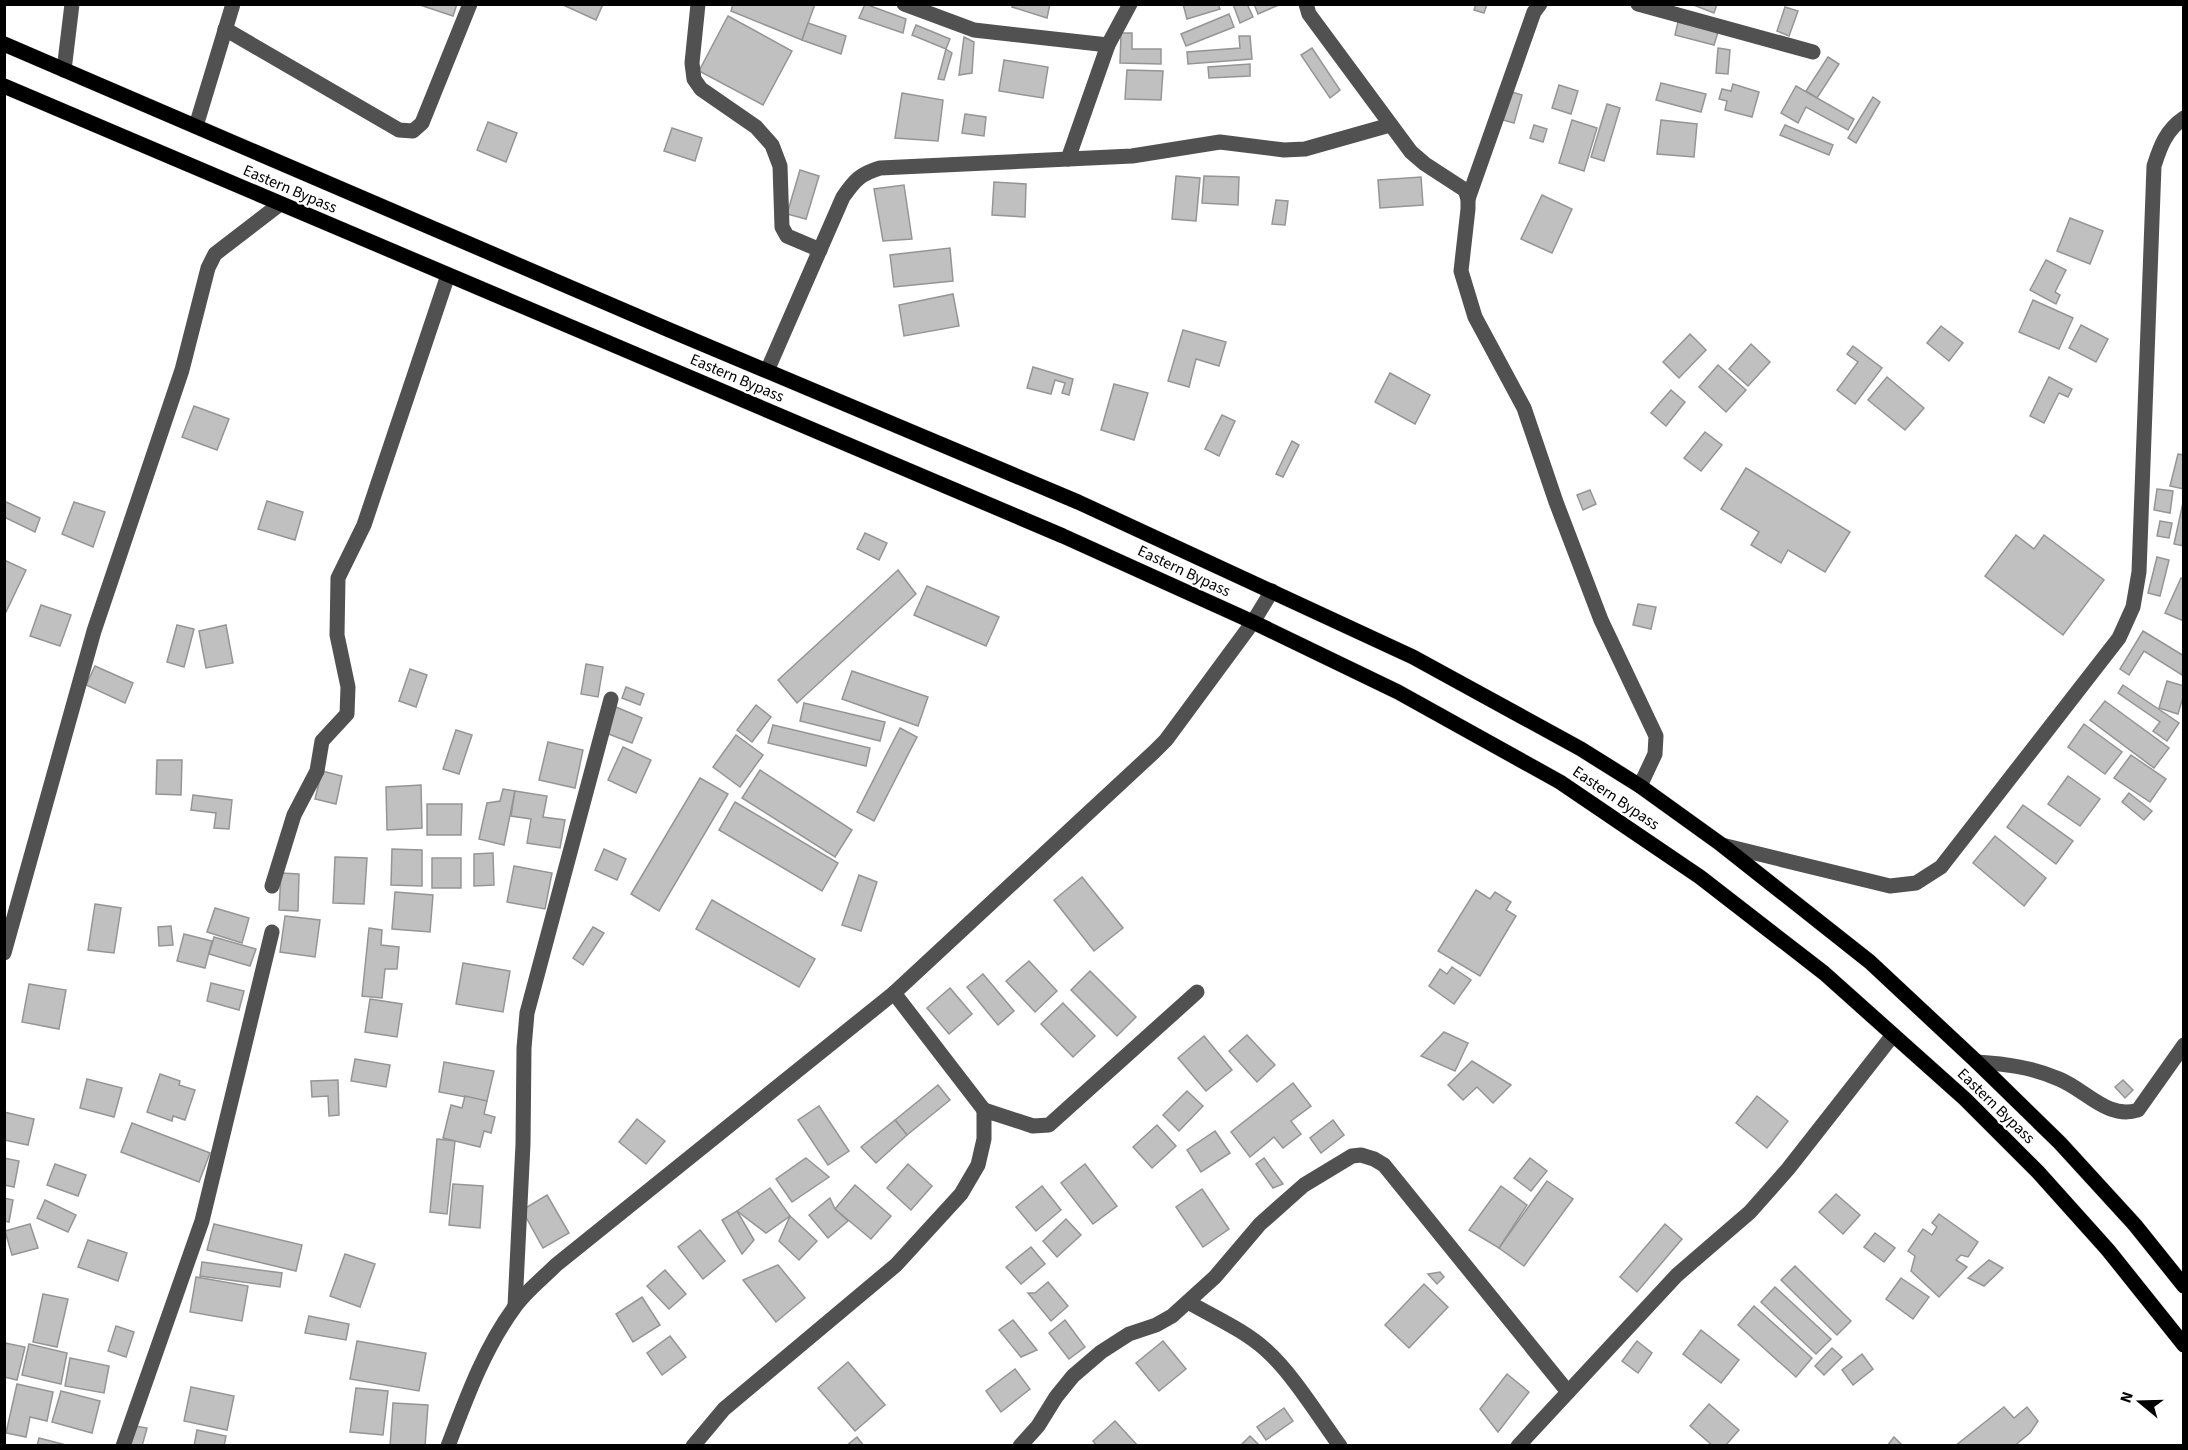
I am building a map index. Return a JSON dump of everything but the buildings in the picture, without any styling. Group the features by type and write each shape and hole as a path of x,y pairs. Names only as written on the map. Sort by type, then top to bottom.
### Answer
{"main road":[{"name":"Eastern Bypass","path":"4,44 1078,502 1413,657 1581,749 1640,786 1722,845 1870,962 2060,1143 2135,1225 2184,1286"},
{"name":"Eastern Bypass","path":"4,86 1063,536 1253,622 1398,692 1560,782 1700,877 1824,973 1965,1099 2038,1172 2108,1250 2184,1345"}],"street":[{"path":"64,70 72,4"},
{"path":"196,126 234,4"},
{"path":"225,29 399,130 413,131 422,123 470,4"},
{"path":"698,4 692,63 694,79 701,89 756,127 772,145 780,166 782,227 787,236 820,250"},
{"path":"904,4 974,30 1108,45"},
{"path":"1068,159 1108,45 1130,4"},
{"path":"1306,4 1310,14 1411,152 1465,190 1468,199"},
{"path":"1540,4 1534,12 1468,199 1461,271 1475,317 1524,408 1600,620 1656,736 1655,754 1640,786"},
{"path":"1638,4 1813,52"},
{"path":"1722,845 1890,886 1916,883 1941,867 2119,638 2133,607 2139,572 2154,166 2161,142 2175,123 2184,118"},
{"path":"767,370 843,196 864,173 880,168 1132,156 1220,142 1284,150 1305,149 1390,125"},
{"path":"4,953 94,631 182,370 208,268 215,254 280,204"},
{"path":"272,886 294,815 317,771 322,741 347,714 348,687 337,635 338,578 364,525 448,275"},
{"path":"448,1446 463,1407 499,1330 515,1306 556,1266 894,993 1154,752 1253,622 1272,591"},
{"path":"515,1306 527,1013 611,699"},
{"path":"123,1446 202,1221 272,932"},
{"path":"894,993 984,1110 1033,1126 1049,1125 1197,992"},
{"path":"1518,1446 1677,1275 1750,1212 1788,1169 1893,1035"},
{"path":"1977,1062 2020,1065 2060,1079 2114,1112 2126,1114 2138,1110 2184,1045"},
{"path":"693,1446 724,1409 896,1265 961,1194 978,1165 984,1139 984,1110"},
{"path":"1020,1446 1038,1426 1056,1397 1073,1376 1101,1352 1129,1334 1156,1325 1172,1316 1215,1277 1260,1224 1304,1185 1352,1156 1361,1155 1374,1159 1384,1166 1568,1392"},
{"path":"1188,1302 1250,1338 1266,1350 1280,1365 1340,1446"}]}
